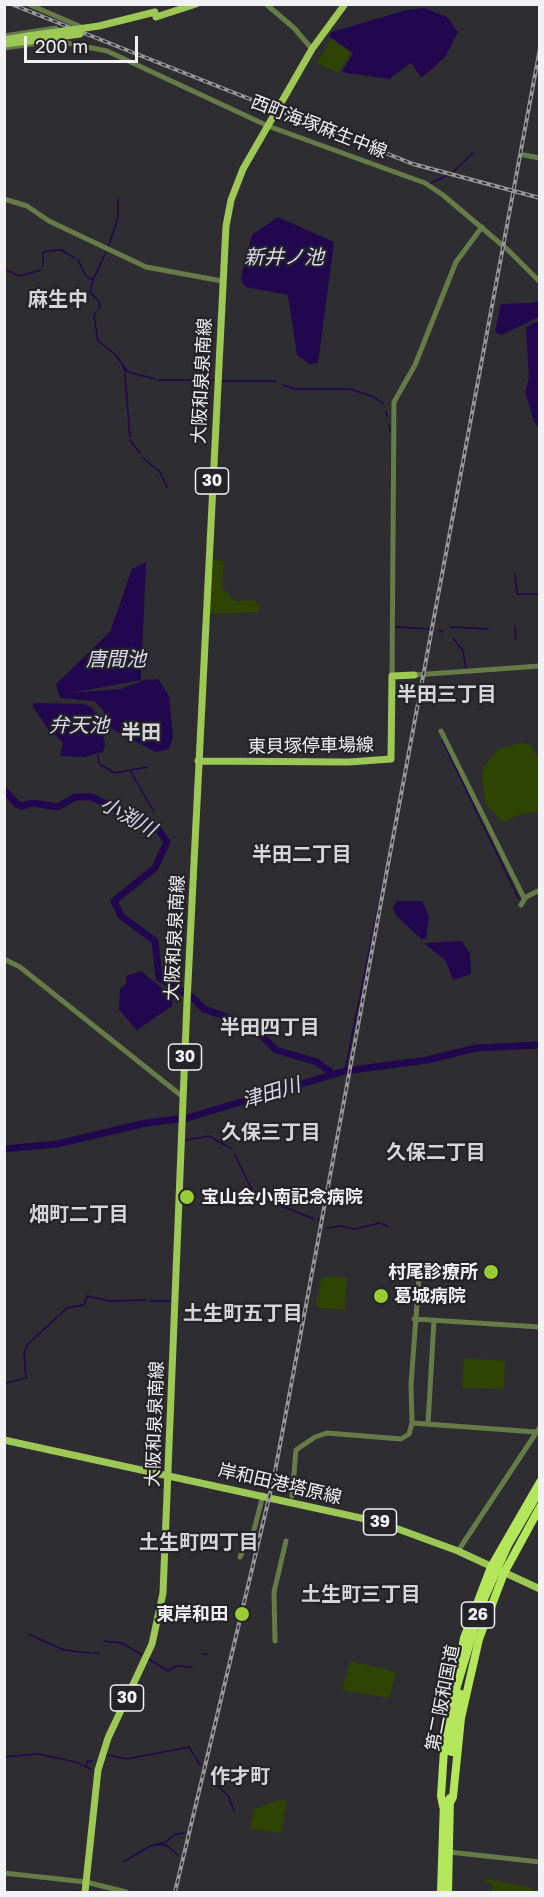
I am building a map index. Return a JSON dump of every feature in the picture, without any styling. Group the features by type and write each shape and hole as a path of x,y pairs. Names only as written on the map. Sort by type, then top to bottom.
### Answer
{"highway":[{"name":"26","path":"447,1804 442,1760 453,1684 464,1638 491,1567 540,1482"},
{"name":"第二阪和国道","path":"441,1893 450,1752 457,1686 481,1606 505,1550 540,1490"},
{"name":"第二阪和国道","path":"450,1752 461,1695 482,1617 507,1556 540,1499"},
{"name":"26","path":"447,1804 453,1797 457,1742 472,1666 504,1573 540,1507"},
{"name":"第二阪和国道","path":"447,1804 448,1893"}],"main road":[{"path":"155,14 179,4"},
{"path":"4,46 195,4"},
{"name":"大阪和泉泉南線","path":"85,1893 93,1791 100,1761 111,1731 146,1659 159,1623 165,1568 187,990 222,281 229,206 241,172 312,49 345,4"},
{"path":"4,38 28,39"},
{"path":"392,675 414,675"},
{"name":"東貝塚停車場線","path":"198,761 349,762 391,759 393,754 392,675"},
{"name":"岸和田港塔原線","path":"4,1440 169,1474 379,1522 458,1551 540,1589"}],"street":[{"path":"28,4 81,27 76,44"},
{"path":"266,4 294,28 312,49"},
{"path":"4,38 56,28 62,41 4,46"},
{"name":"西町海塚麻生中線","path":"62,41 107,51 268,126 425,183 522,261 540,282"},
{"path":"524,155 540,158"},
{"path":"4,198 27,206 50,221 147,267 222,281"},
{"path":"392,675 394,402 415,365 456,262 482,227"},
{"path":"414,675 540,666"},
{"path":"441,730 524,898"},
{"path":"521,905 524,898 540,890"},
{"path":"4,959 20,967 183,1097"},
{"path":"292,1496 297,1448 327,1432 404,1439 412,1423 414,1319 419,1277"},
{"path":"414,1319 540,1327"},
{"path":"428,1424 434,1320"},
{"path":"412,1423 538,1429"},
{"path":"458,1551 538,1429"},
{"path":"240,1557 254,1530 263,1495"},
{"path":"275,1641 274,1592 286,1541"},
{"path":"449,1852 540,1862"},
{"path":"4,1873 86,1882 126,1893"}],"green space":[{"path":"331,39 351,53 338,73 317,63"},
{"path":"213,560 224,561 222,587 235,601 256,600 257,604 261,603 258,612 210,614"},
{"path":"521,743 531,745 539,761 539,812 521,814 503,822 485,804 482,776 484,766 498,749"},
{"path":"347,1277 345,1310 320,1308 316,1304 321,1279"},
{"path":"464,1358 505,1361 504,1389 462,1388"},
{"path":"350,1661 396,1672 389,1698 342,1690"},
{"path":"282,1799 286,1801 282,1833 250,1829 254,1809"},
{"path":"486,1878 530,1888 536,1892 491,1892 493,1885 484,1881"}],"water":[{"path":"424,8 447,17 458,32 445,57 425,75 421,77 411,63 389,79 342,72 353,53 329,36 332,32 406,10"},
{"name":"新井ノ池","path":"278,217 334,242 318,363 309,364 297,355 288,295 246,287 242,283 241,277 252,235"},
{"path":"539,301 539,317 501,335 495,332 501,304"},
{"path":"540,321 539,429 534,421 525,392 529,377 526,327"},
{"name":"唐間池","path":"146,562 141,680 70,693 121,689 144,680 158,679 169,696 173,737 169,749 156,752 112,729 103,710 94,701 60,698 56,684 110,632 132,569"},
{"name":"弁天池","path":"34,703 85,704 91,707 100,719 105,745 103,752 84,757 60,756 63,742 49,730 33,707"},
{"path":"397,901 422,901 429,916 426,939 421,939 396,915 393,908"},
{"path":"462,941 470,954 471,974 453,980 446,961 424,943"},
{"path":"141,971 173,997 172,1006 137,1030 119,1010 120,989 126,984 126,976"}],"waterway":[{"path":"431,183 452,173 473,153"},
{"path":"108,248 118,217 118,199"},
{"path":"43,266 43,253 47,251 61,250 75,258"},
{"path":"93,280 106,252"},
{"path":"78,260 86,276 93,280 90,292 100,303 99,308"},
{"path":"4,269 20,276 41,270"},
{"path":"96,312 94,316 98,341 115,354 128,372 155,379"},
{"path":"123,366 125,372"},
{"path":"125,374 130,437"},
{"path":"158,380 214,380"},
{"path":"222,381 276,381"},
{"path":"283,385 295,389 350,389 374,397 383,404"},
{"path":"386,411 387,417"},
{"path":"389,425 390,431"},
{"path":"130,440 140,453"},
{"path":"142,457 160,472 167,487"},
{"path":"515,574 517,594 540,594"},
{"path":"395,627 430,629"},
{"path":"450,627 488,629"},
{"path":"515,627 516,639"},
{"path":"439,630 443,632"},
{"path":"453,638 463,651 466,669"},
{"path":"442,740 519,899"},
{"path":"98,755 99,764 115,773 148,767"},
{"path":"131,772 154,812"},
{"name":"小渕川","path":"4,790 21,806 33,803 58,807 75,797 92,797 158,829 167,842 155,868 114,901 121,916 155,941 159,978 192,997 204,1009 252,1026 276,1050 317,1062 333,1074"},
{"path":"345,1071 385,873"},
{"name":"津田川","path":"4,1149 57,1144 146,1123 187,1118 345,1071 427,1060 476,1048 540,1045"},
{"path":"186,1140 209,1136 232,1149"},
{"path":"235,1155 252,1190 267,1200 314,1219"},
{"path":"327,1228 341,1226 355,1229 380,1223"},
{"path":"383,1224 388,1227"},
{"path":"6,1383 26,1378 24,1353 28,1344 67,1308 84,1305 87,1296 110,1301 146,1300"},
{"path":"150,1301 171,1301"},
{"path":"28,1634 64,1650 89,1653"},
{"path":"104,1641 122,1643 144,1656"},
{"path":"93,1653 99,1653"},
{"path":"149,1659 168,1671 176,1666 192,1667"},
{"path":"108,1755 127,1759 189,1747 200,1765"},
{"path":"4,1757 38,1754 76,1762 91,1769"},
{"path":"86,1766 87,1761 92,1761"},
{"path":"210,1778 229,1797 234,1811"},
{"path":"123,1862 150,1846 166,1842 175,1834 184,1833"},
{"path":"157,1845 166,1845 178,1855"}],"railway":[{"path":"11,4 413,164 540,198"},
{"path":"175,1892 274,1477 540,48"}],"place":[{"name":"宝山会小南記念病院","path":"187,1197"},
{"name":"村尾診療所","path":"491,1272"},
{"name":"葛城病院","path":"381,1296"},
{"name":"東岸和田","path":"242,1614"}],"district":[{"name":"麻生中","path":"58,300"},
{"name":"半田三丁目","path":"447,695"},
{"name":"半田","path":"141,733"},
{"name":"半田二丁目","path":"302,855"},
{"name":"半田四丁目","path":"270,1028"},
{"name":"久保三丁目","path":"271,1133"},
{"name":"久保二丁目","path":"436,1153"},
{"name":"畑町二丁目","path":"79,1215"},
{"name":"土生町五丁目","path":"243,1314"},
{"name":"土生町四丁目","path":"199,1543"},
{"name":"土生町三丁目","path":"361,1595"},
{"name":"作才町","path":"240,1777"}]}
